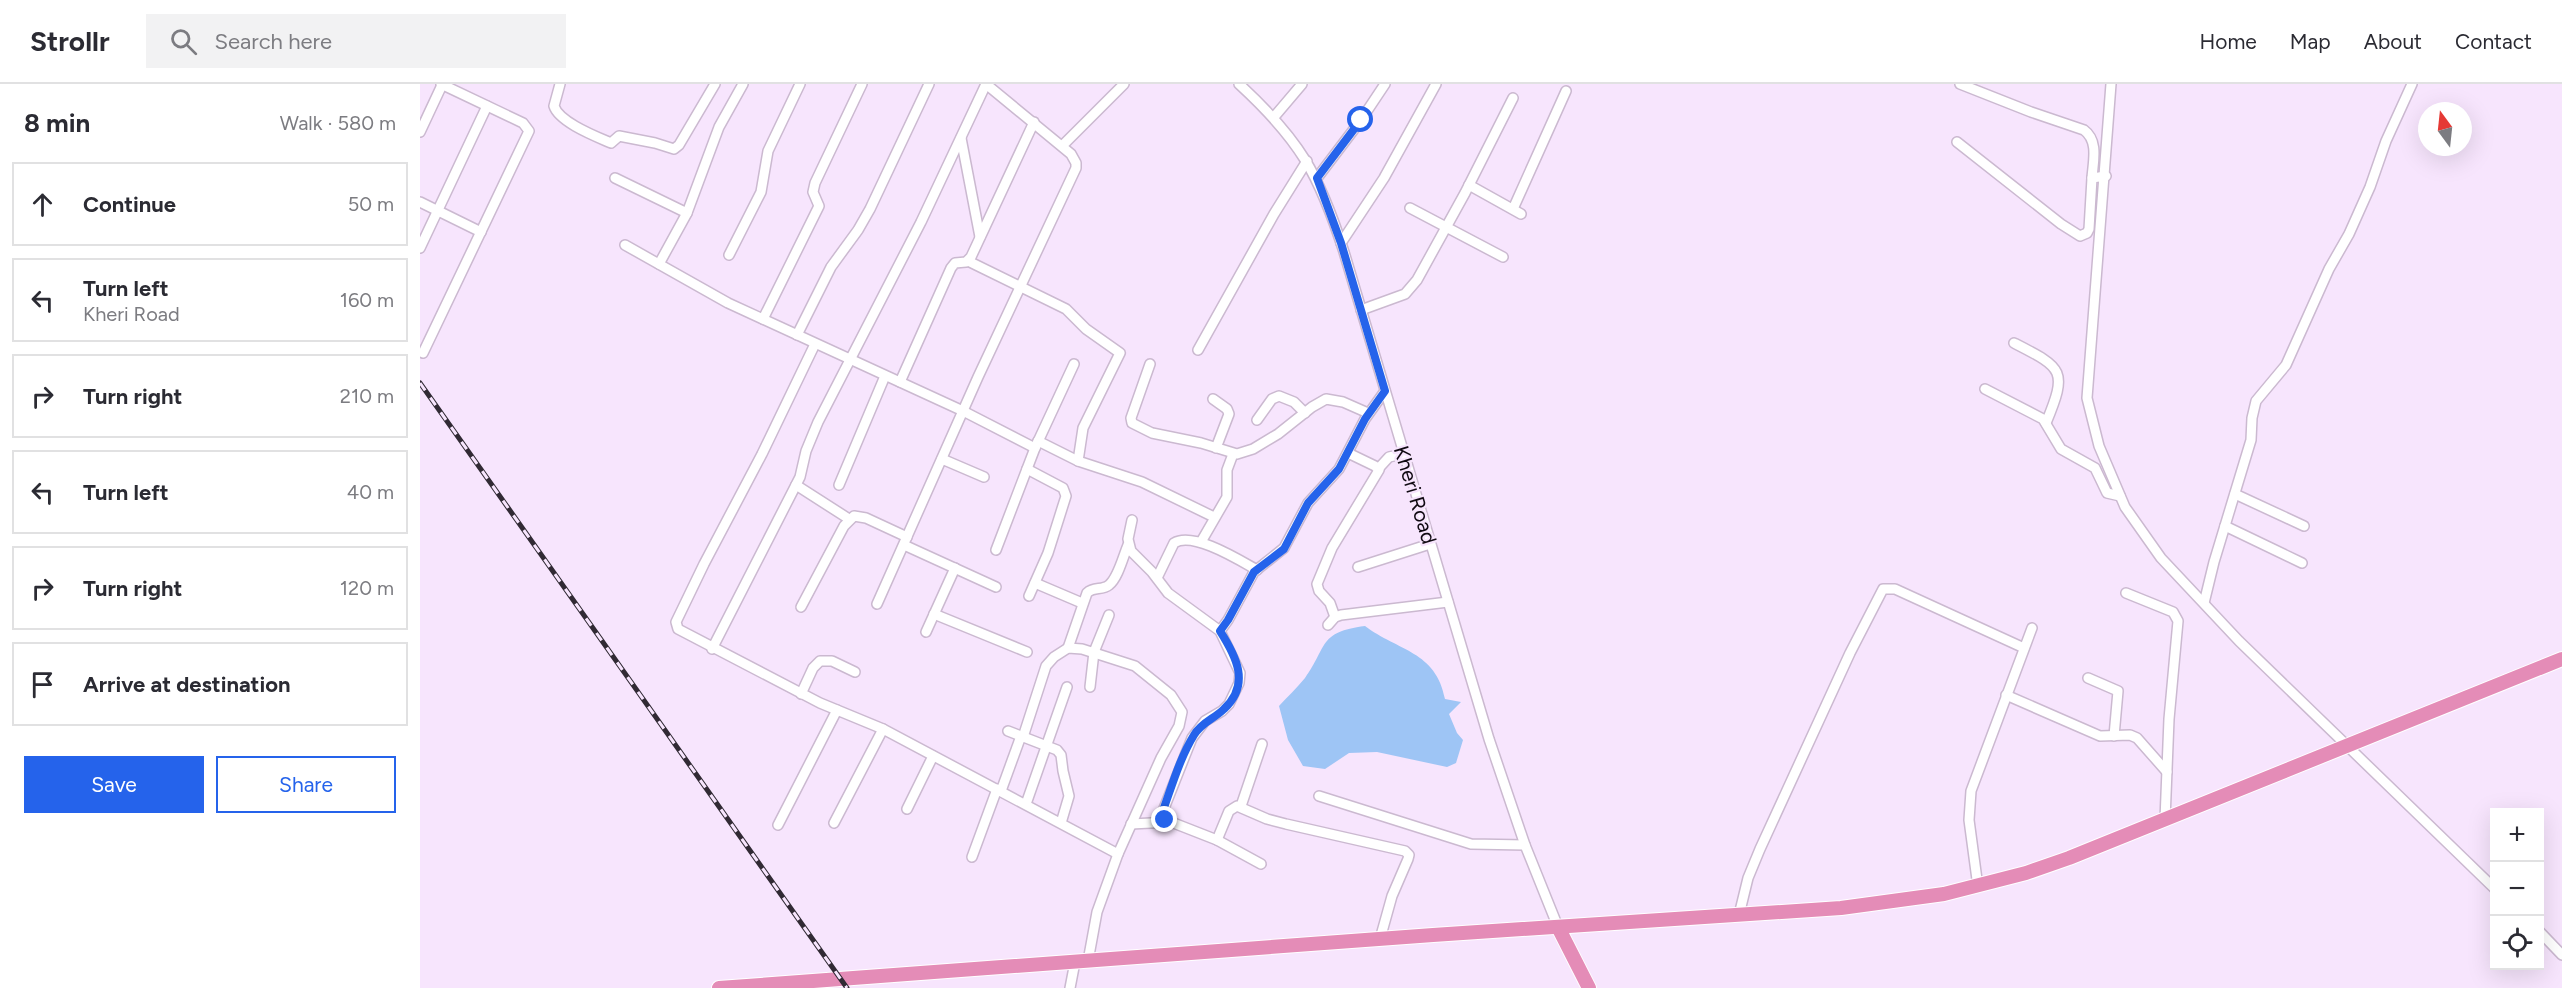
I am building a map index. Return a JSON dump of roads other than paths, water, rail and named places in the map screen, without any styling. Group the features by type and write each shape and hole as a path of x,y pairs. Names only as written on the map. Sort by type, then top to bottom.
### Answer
{"highway":[{"path":"719,988 830,983 1380,939 1841,908 1934,896 1977,886 2068,858 2562,659"},
{"path":"1558,927 1589,988"}],"street":[{"path":"420,132 442,84 523,123 528,131 423,353"},
{"path":"560,84 554,106 559,115 566,120 611,143 619,136 674,149 679,146 715,84"},
{"path":"659,264 687,213 719,127 743,84"},
{"path":"729,255 761,192 768,151 800,84"},
{"path":"763,319 819,206 813,192 815,183 862,84"},
{"path":"796,335 831,267 867,215 929,84"},
{"path":"712,649 796,486 803,469 809,441 921,222 986,84 1062,146 1074,158 1076,168 1019,287 877,604"},
{"path":"1062,146 1124,84"},
{"name":"Kheri Road","path":"1239,84 1274,117 1307,160 1317,178 1341,243 1489,739 1525,845 1558,927"},
{"path":"1274,117 1302,84"},
{"path":"1317,178 1385,84"},
{"path":"1341,243 1384,178 1436,84"},
{"path":"1956,142 2061,224 2080,236 2087,233 2100,177 2091,136 2084,130 1960,84"},
{"path":"2111,84 2100,177 2087,398 2099,446 2117,496 2143,535 2341,748 2490,884"},
{"path":"2204,603 2251,440 2252,417 2256,401 2286,365 2329,269 2349,234 2370,187 2383,148 2412,84"},
{"path":"1469,185 1517,212 1566,92"},
{"path":"1361,310 1398,297 1411,288 1447,226 1513,98"},
{"path":"420,248 487,106"},
{"path":"968,261 1034,122"},
{"path":"961,138 980,237"},
{"path":"1198,350 1307,160"},
{"path":"615,178 687,213"},
{"path":"420,202 481,232"},
{"path":"1410,208 1503,257"},
{"path":"625,245 763,319 815,344 1037,444 1142,482 1214,517"},
{"path":"900,382 951,268 955,263 968,261 1066,309 1091,333 1120,353 1083,428 1078,460"},
{"path":"2014,342 2043,359 2059,375 2060,387 2046,423"},
{"path":"815,344 676,622 678,630 801,693 883,729 1118,854"},
{"path":"996,550 1037,444 1074,364"},
{"path":"1150,364 1131,418 1132,423 1152,433 1201,443 1233,454 1253,449 1278,434 1320,402 1333,399 1368,413"},
{"path":"839,485 885,376"},
{"path":"1985,388 2034,413 2046,423 2061,449 2092,465 2107,494 2117,496"},
{"path":"1220,631 1257,570 1284,549 1308,503 1339,469 1368,413 1385,391"},
{"path":"1257,420 1272,399 1279,396 1294,402 1305,413"},
{"path":"1213,399 1227,409 1229,414 1216,448"},
{"path":"1348,453 1378,469"},
{"path":"1202,542 1228,493 1227,470 1233,454"},
{"path":"1335,617 1330,603 1319,591 1317,584 1332,548 1377,476 1378,469 1389,457 1403,454"},
{"path":"942,459 984,477"},
{"path":"1027,469 1063,488 1066,496 1048,553 1029,596"},
{"path":"796,486 849,519"},
{"path":"2235,494 2304,526"},
{"path":"801,607 849,519 859,516 955,568 996,587"},
{"path":"972,857 1022,736 1046,666 1054,657 1068,648 1082,603 1090,590 1110,585 1128,545 1132,520"},
{"path":"2225,526 2302,563"},
{"path":"1156,578 1176,541 1202,542 1257,570"},
{"path":"1358,567 1430,544"},
{"path":"1128,545 1174,599 1220,631 1239,668 1239,683 1226,708 1205,721 1192,738 1159,821"},
{"path":"926,632 955,568"},
{"path":"1035,583 1082,603"},
{"path":"1739,915 1748,878 1760,849 1850,653 1883,589 1887,587 1895,589 2024,648"},
{"path":"2126,593 2173,612 2178,621 2165,820"},
{"path":"1328,625 1335,617 1448,602"},
{"path":"934,614 1027,652"},
{"path":"1090,687 1094,652 1109,615"},
{"path":"1977,886 1969,820 1970,798 1976,775 2032,628"},
{"path":"1068,648 1094,652 1135,666 1171,695 1182,712 1179,726 1161,758 1118,854 1070,988"},
{"path":"801,693 813,668 820,661 832,661 855,672"},
{"path":"2088,678 2118,691 2114,736"},
{"path":"1026,804 1067,687"},
{"path":"2006,695 2100,736 2130,735 2137,738 2167,772"},
{"path":"778,825 837,710"},
{"path":"834,823 883,729"},
{"path":"1008,731 1062,754 1069,801 1061,823"},
{"path":"1241,806 1262,744"},
{"path":"907,809 933,756"},
{"path":"1319,796 1471,844 1525,845"},
{"path":"1217,840 1229,811 1234,806 1241,806 1277,822 1343,838 1387,845 1408,853 1408,859 1392,896 1380,939"},
{"path":"1131,824 1171,822 1217,840 1262,864"},
{"path":"2544,936 2562,955"}],"water":[{"path":"1365,626 1424,661 1440,683 1445,699 1461,702 1449,714 1457,733 1463,740 1456,763 1447,767 1377,752 1349,753 1325,769 1303,766 1288,740 1279,706 1305,678 1331,637 1339,632"}],"railway":[{"path":"420,383 847,988"}]}
